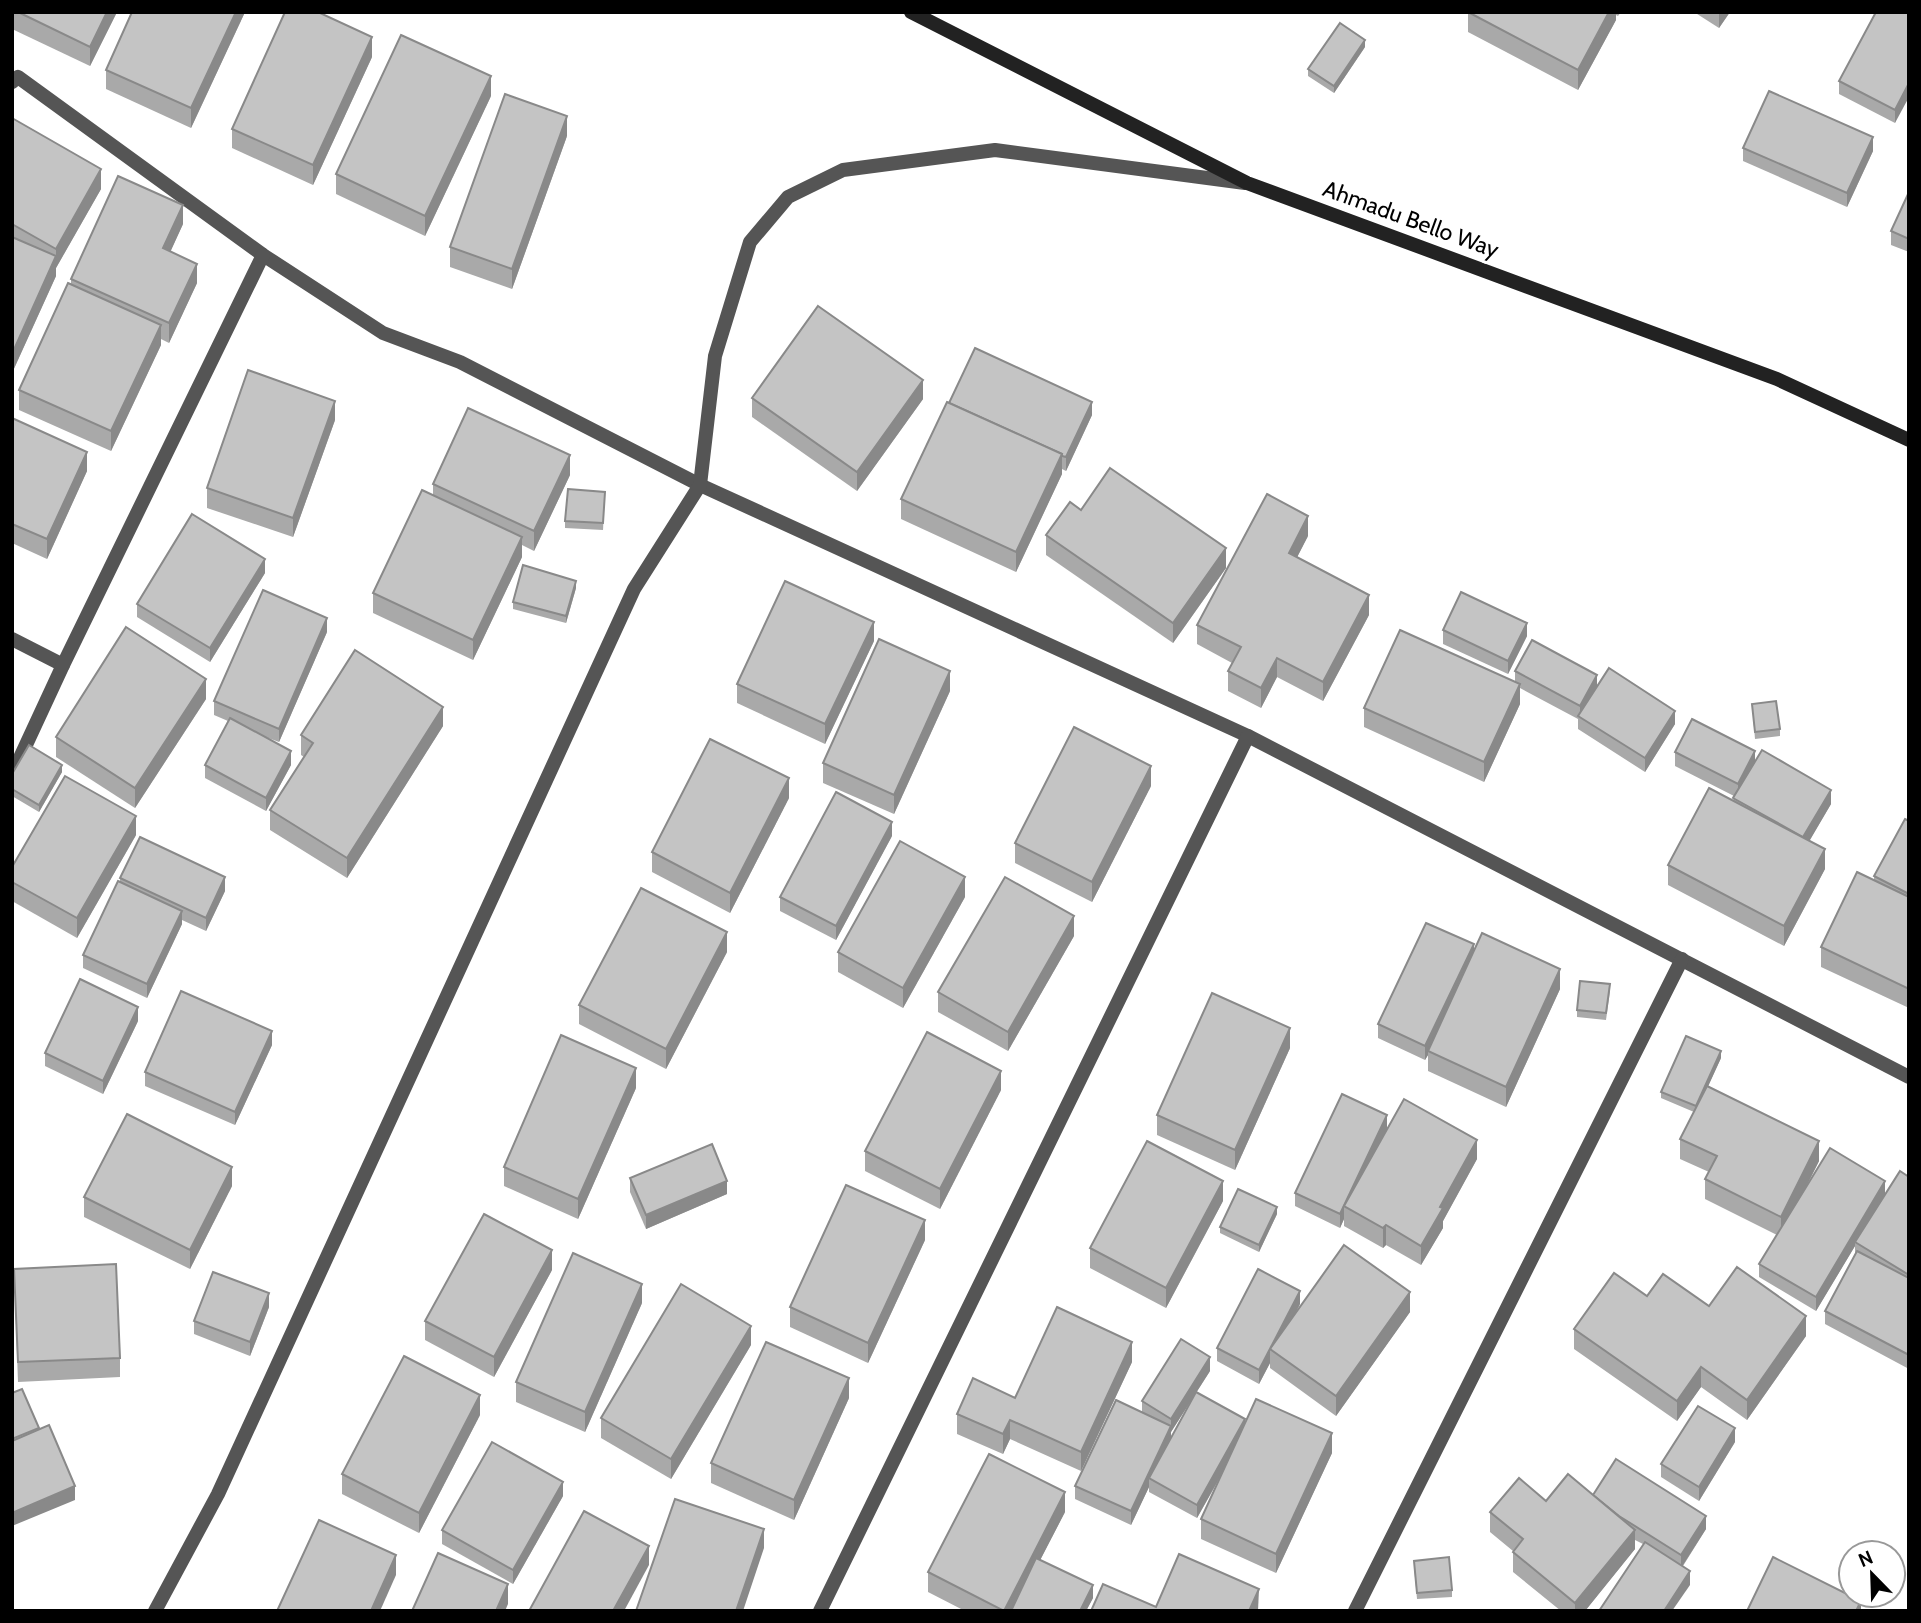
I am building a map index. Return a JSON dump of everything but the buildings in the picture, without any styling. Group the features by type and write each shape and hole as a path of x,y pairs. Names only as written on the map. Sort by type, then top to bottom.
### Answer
{"street":[{"name":"Ahmadu Bello Way","path":"911,12 1247,183 1777,379 1909,440"},
{"path":"14,78 264,255 383,333 460,362 700,485 1248,736 1909,1077"},
{"path":"155,1611 218,1494 634,589 700,485 715,356 750,242 789,197 843,170 995,150 1247,183"},
{"path":"12,775 62,665 264,255"},
{"path":"12,639 62,665"},
{"path":"820,1611 1248,736"},
{"path":"1356,1611 1682,959"}]}
